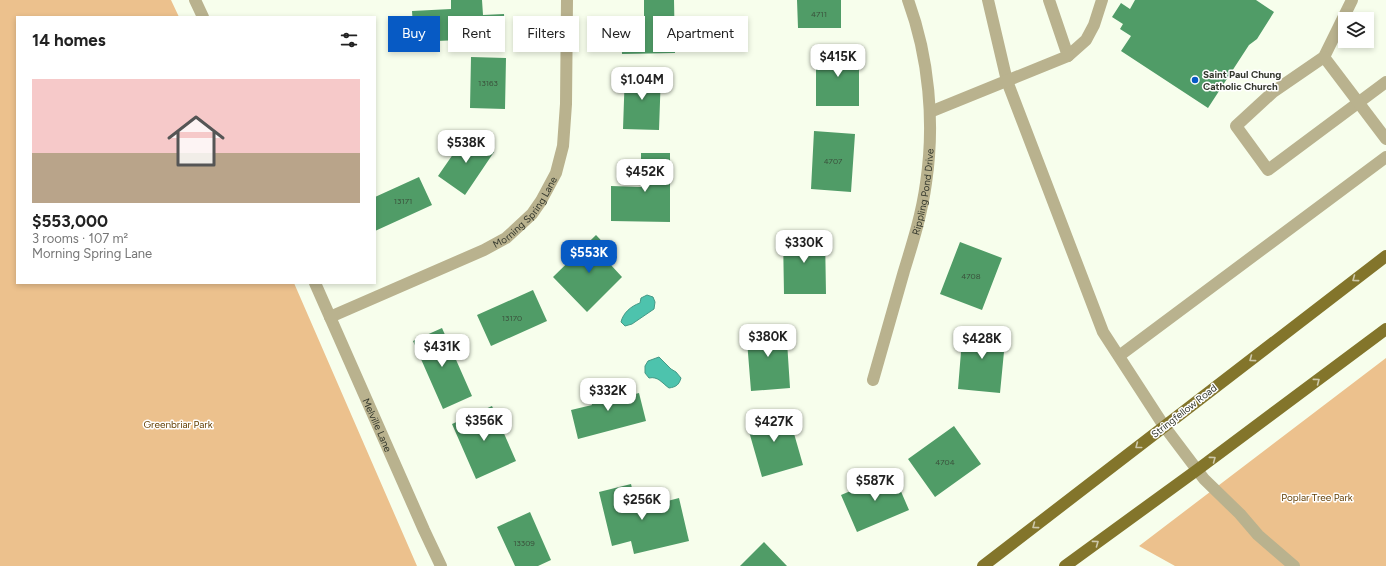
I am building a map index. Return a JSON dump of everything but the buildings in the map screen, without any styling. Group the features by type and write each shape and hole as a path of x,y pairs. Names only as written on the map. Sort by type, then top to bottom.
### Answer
{"main road":[{"name":"Stringfellow Road","path":"983,566 1386,256"},
{"path":"1065,566 1386,329"}],"street":[{"path":"195,0 203,16"},
{"name":"Morning Spring Lane","path":"330,317 484,250 506,238 521,225 541,201 556,173 563,146 566,104 566,0"},
{"name":"Rippling Pond Drive","path":"873,380 919,220 926,182 930,143 930,112 925,61 913,12 908,0"},
{"path":"988,0 1007,81 1103,332 1164,426 1197,470 1240,514 1258,535 1294,566"},
{"path":"1049,0 1068,56"},
{"path":"930,112 1068,56 1086,40 1094,25 1102,0"},
{"path":"1352,0 1324,57 1273,92 1236,126 1268,170 1386,82"},
{"path":"1324,57 1386,139"},
{"path":"1119,356 1386,157"},
{"name":"Melville Lane","path":"315,284 441,566"}],"green space":[{"name":"Greenbriar Park","path":"0,0 171,0 179,16 16,16 16,284 294,284 417,566 0,566"},
{"name":"Poplar Tree Park","path":"1386,358 1386,566 1175,566 1139,546"}],"water":[{"path":"647,295 653,297 655,302 654,309 632,324 625,326 621,322 626,313 640,303 641,298"},
{"path":"659,357 681,378 675,386 669,388 660,380 649,378 645,373 645,366 648,361"}],"place":[{"name":"Saint Paul Chung Catholic Church","path":"1195,80"}]}
